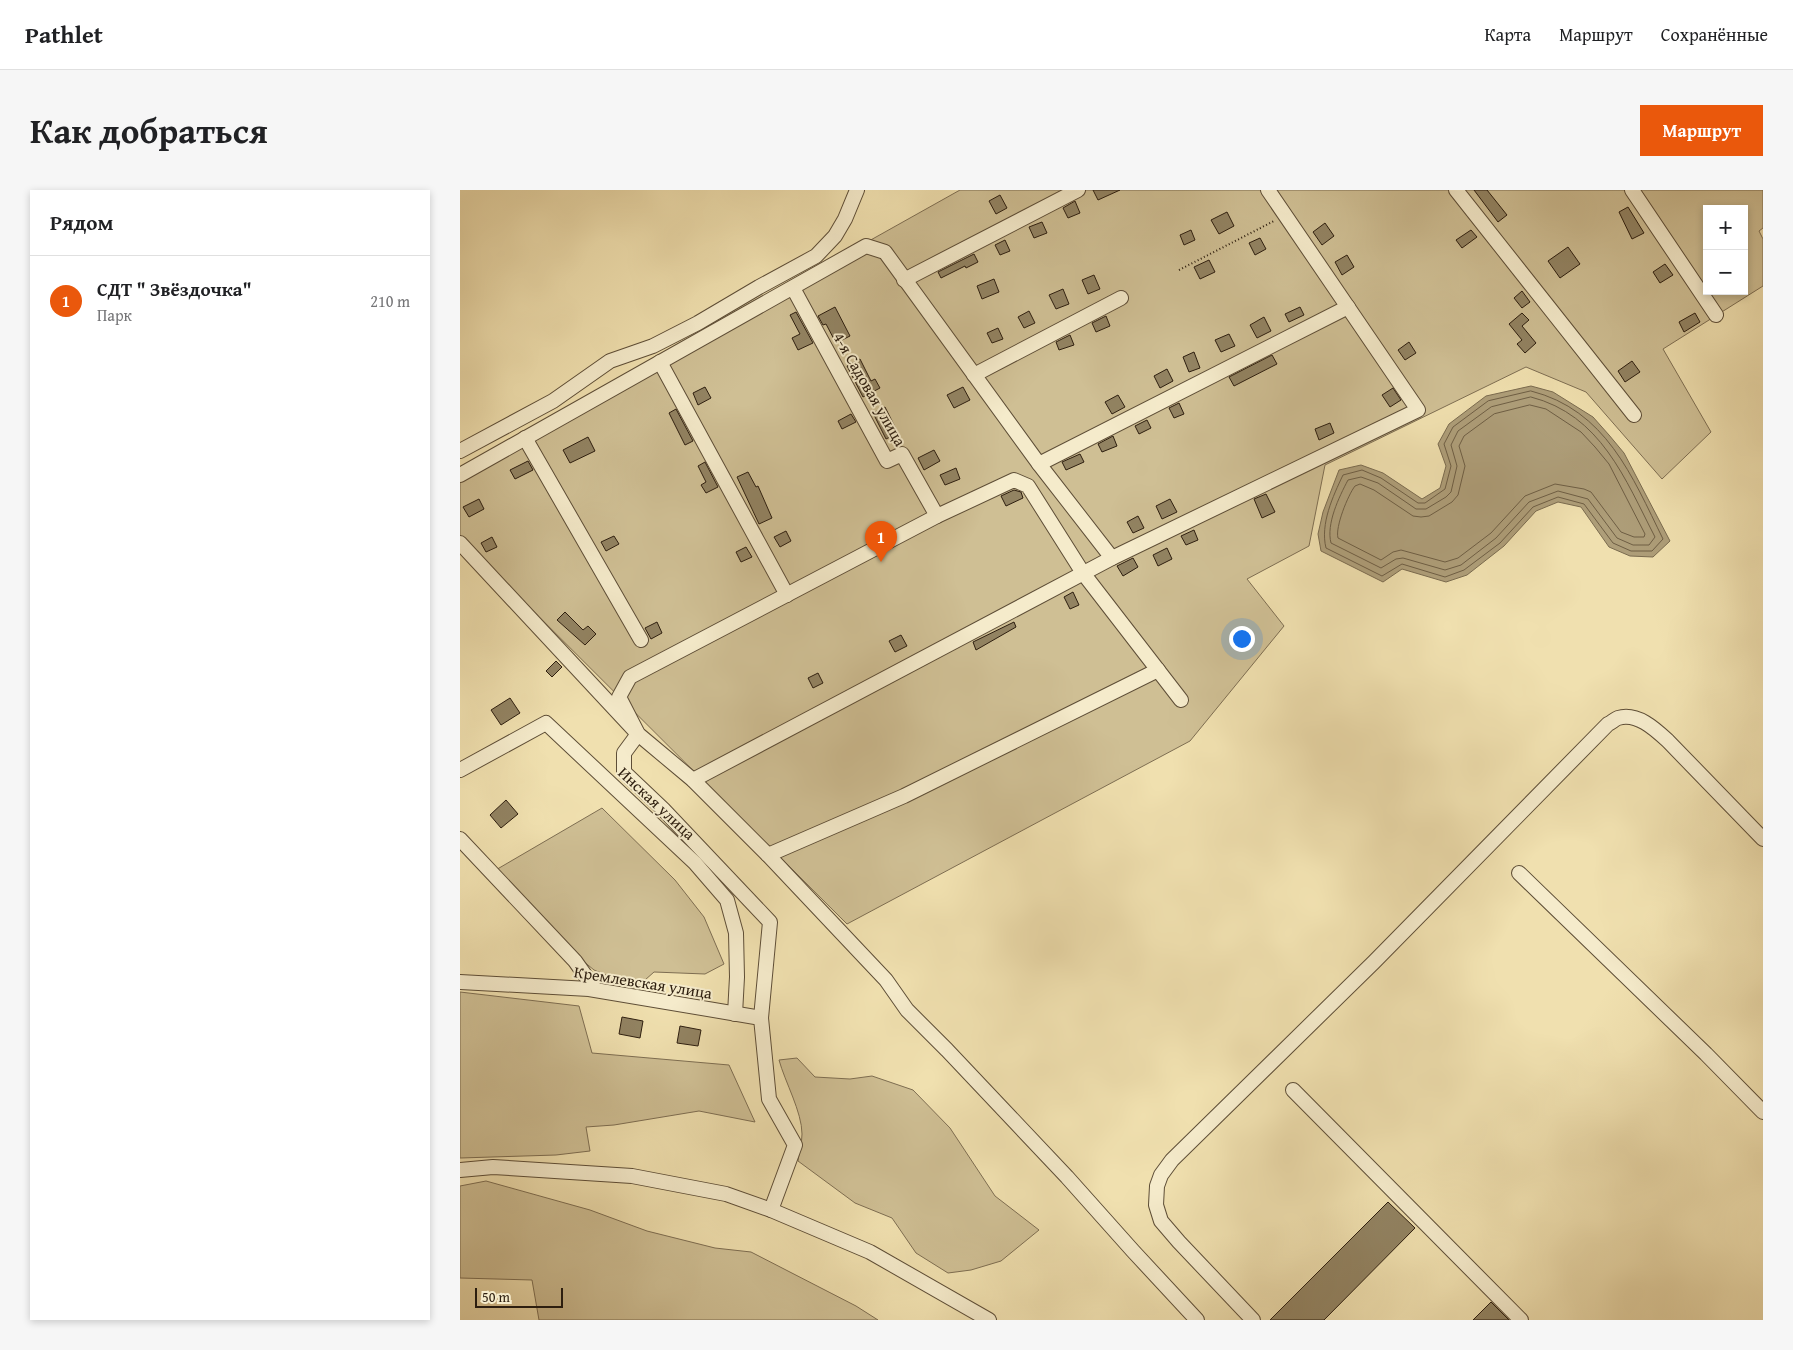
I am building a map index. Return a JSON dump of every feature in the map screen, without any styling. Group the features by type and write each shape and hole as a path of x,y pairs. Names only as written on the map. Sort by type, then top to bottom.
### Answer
{"street":[{"path":"460,451 553,401 610,361 653,346 698,323 816,256 835,236 845,219 857,190"},
{"path":"904,280 1078,190"},
{"path":"693,780 1112,558 1418,410 1268,190"},
{"path":"1456,190 1634,415"},
{"path":"1632,190 1716,316"},
{"path":"460,474 866,246 885,252 1039,464 1112,558"},
{"name":"4-я Садовая улица","path":"793,288 887,461 902,454 937,516"},
{"path":"974,375 1121,298"},
{"path":"1039,464 1348,307"},
{"path":"660,362 787,595"},
{"path":"526,438 641,640"},
{"path":"638,734 619,697 630,678 937,516 1014,480 1028,486 1083,573 1181,700"},
{"path":"460,543 638,734 693,780 768,855 886,980 907,1010 1068,1177 1197,1320"},
{"path":"768,855 904,796 1158,670"},
{"path":"1254,1320 1161,1221 1156,1205 1157,1186 1161,1175 1172,1160 1374,962 1608,724 1618,718 1633,717 1651,726 1668,741 1763,839"},
{"name":"Инская улица","path":"460,770 546,723 695,863 726,900 736,933 737,977 735,1014"},
{"path":"638,734 624,753 624,772 663,809 770,922 761,1018 769,1099 795,1145 771,1210"},
{"path":"460,839 575,961 595,989"},
{"path":"1519,873 1706,1054 1763,1112"},
{"name":"Кремлевская улица","path":"460,982 595,989 761,1018"},
{"path":"1293,1090 1521,1320"},
{"path":"460,1170 493,1167 632,1176 726,1194 771,1210 870,1252 989,1320"}],"path":[{"path":"1179,270 1285,216"}],"shaded area":[{"path":"960,190 1763,190 1763,228 1759,231 1763,239 1763,286 1663,349 1711,432 1662,479 1586,392 1526,367 1325,465 1309,546 1247,579 1284,626 1190,741 847,924 460,538 460,470"},
{"path":"602,808 675,880 704,917 724,964 705,974 654,972 636,988 594,970 543,928 494,871"},
{"path":"460,992 579,1006 592,1053 729,1065 755,1122 699,1111 614,1125 586,1127 590,1151 556,1155 460,1158"},
{"path":"797,1058 815,1077 850,1079 872,1076 913,1090 950,1128 995,1196 1039,1230 1001,1261 971,1270 948,1273 916,1253 892,1218 855,1203 798,1161 802,1137 801,1125 779,1060"},
{"path":"486,1181 590,1210 647,1231 715,1248 751,1252 856,1306 878,1320 539,1320 532,1280 460,1278 460,1186"}],"water":[{"path":"1531,386 1553,392 1593,417 1624,453 1670,541 1653,557 1630,556 1609,547 1581,507 1558,502 1536,511 1504,546 1467,575 1446,582 1402,569 1383,582 1321,551 1318,534 1323,512 1339,470 1361,465 1383,473 1422,499 1440,488 1446,466 1438,444 1449,424 1486,396"}],"building":[{"path":"1093,190 1120,190 1098,200"},
{"path":"1474,190 1487,190 1507,215 1498,222"},
{"path":"1000,195 1007,208 996,214 989,201"},
{"path":"1075,201 1080,213 1068,218 1063,208"},
{"path":"1628,207 1644,233 1632,239 1619,212"},
{"path":"1227,212 1234,226 1219,234 1211,220"},
{"path":"1042,222 1047,233 1034,238 1029,227"},
{"path":"1325,223 1334,236 1322,245 1313,232"},
{"path":"1191,230 1195,240 1184,245 1180,235"},
{"path":"1471,230 1477,237 1462,248 1456,240"},
{"path":"1260,238 1266,249 1255,255 1249,243"},
{"path":"1005,240 1010,251 1000,255 995,245"},
{"path":"1568,247 1580,264 1560,278 1548,261"},
{"path":"974,254 978,262 941,278 938,272"},
{"path":"1347,255 1354,267 1342,275 1335,262"},
{"path":"1209,260 1215,272 1200,279 1194,267"},
{"path":"1665,264 1673,275 1660,283 1653,272"},
{"path":"1094,275 1100,289 1088,294 1082,280"},
{"path":"994,279 999,292 982,299 977,286"},
{"path":"1063,289 1069,304 1056,309 1049,295"},
{"path":"1522,291 1530,302 1522,308 1514,298"},
{"path":"835,307 850,336 836,343 826,324 823,325 818,316"},
{"path":"1300,307 1304,315 1289,322 1285,314"},
{"path":"1029,311 1035,323 1024,328 1018,317"},
{"path":"796,312 813,343 798,350 792,338 800,334 790,315"},
{"path":"1522,313 1529,320 1522,326 1536,343 1525,353 1517,344 1522,340 1509,324"},
{"path":"1695,313 1700,322 1684,332 1679,322"},
{"path":"1106,316 1110,326 1096,332 1092,323"},
{"path":"1264,317 1271,331 1257,338 1250,325"},
{"path":"998,328 1003,339 992,343 987,333"},
{"path":"1229,334 1235,346 1221,352 1215,340"},
{"path":"1070,335 1074,345 1059,350 1056,342"},
{"path":"1409,342 1416,353 1405,360 1398,350"},
{"path":"1194,352 1200,368 1189,372 1183,357"},
{"path":"1272,355 1277,364 1234,386 1229,377"},
{"path":"860,359 871,381 875,379 880,388 863,397 847,366"},
{"path":"1632,361 1640,372 1625,382 1618,371"},
{"path":"1167,369 1173,381 1160,388 1154,376"},
{"path":"705,387 711,398 698,405 693,393"},
{"path":"963,387 970,400 954,408 947,395"},
{"path":"1393,388 1401,400 1390,407 1382,395"},
{"path":"1118,395 1125,407 1112,414 1105,402"},
{"path":"1179,403 1184,414 1174,418 1169,408"},
{"path":"885,407 898,433 886,439 873,413"},
{"path":"676,409 693,441 685,445 669,413"},
{"path":"851,414 856,422 842,429 838,421"},
{"path":"1147,420 1151,428 1139,434 1135,426"},
{"path":"1330,423 1334,433 1319,440 1315,429"},
{"path":"1113,436 1117,446 1102,452 1098,444"},
{"path":"588,437 595,451 570,463 563,450"},
{"path":"934,450 940,461 924,470 918,458"},
{"path":"1080,454 1084,462 1066,470 1062,462"},
{"path":"528,461 533,470 515,479 510,470"},
{"path":"705,462 718,487 706,493 701,485 706,482 698,466"},
{"path":"956,468 960,479 945,485 940,475"},
{"path":"748,472 756,487 758,486 772,518 759,524 737,477"},
{"path":"1014,490 1021,492 1023,498 1006,506 1001,496"},
{"path":"1266,494 1275,512 1262,518 1254,499"},
{"path":"479,499 484,509 469,517 463,507"},
{"path":"1170,499 1177,512 1162,519 1156,506"},
{"path":"1138,516 1144,528 1133,533 1127,522"},
{"path":"1194,530 1198,540 1186,545 1181,536"},
{"path":"786,531 791,541 780,547 774,537"},
{"path":"614,536 619,544 606,551 601,542"},
{"path":"492,537 497,547 486,552 481,543"},
{"path":"746,547 752,557 741,562 736,552"},
{"path":"1167,548 1172,559 1158,566 1153,555"},
{"path":"1133,558 1138,567 1123,576 1117,566"},
{"path":"1073,592 1079,605 1070,609 1064,597"},
{"path":"565,612 583,630 588,626 596,634 585,645 557,620"},
{"path":"657,622 662,633 651,639 645,628"},
{"path":"1014,622 1016,627 976,650 973,642"},
{"path":"901,635 907,646 895,652 889,641"},
{"path":"556,661 562,667 552,677 546,671"},
{"path":"818,673 823,683 813,688 808,678"},
{"path":"510,698 520,713 501,725 491,710"},
{"path":"506,800 518,814 501,828 490,815"},
{"path":"622,1017 643,1021 640,1038 619,1034"},
{"path":"680,1026 701,1030 698,1046 677,1043"},
{"path":"1388,1202 1415,1228 1324,1320 1270,1320"},
{"path":"1491,1302 1509,1320 1473,1320"}],"place":[{"name":"СДТ \" Звёздочка\"","path":"881,562"}]}
